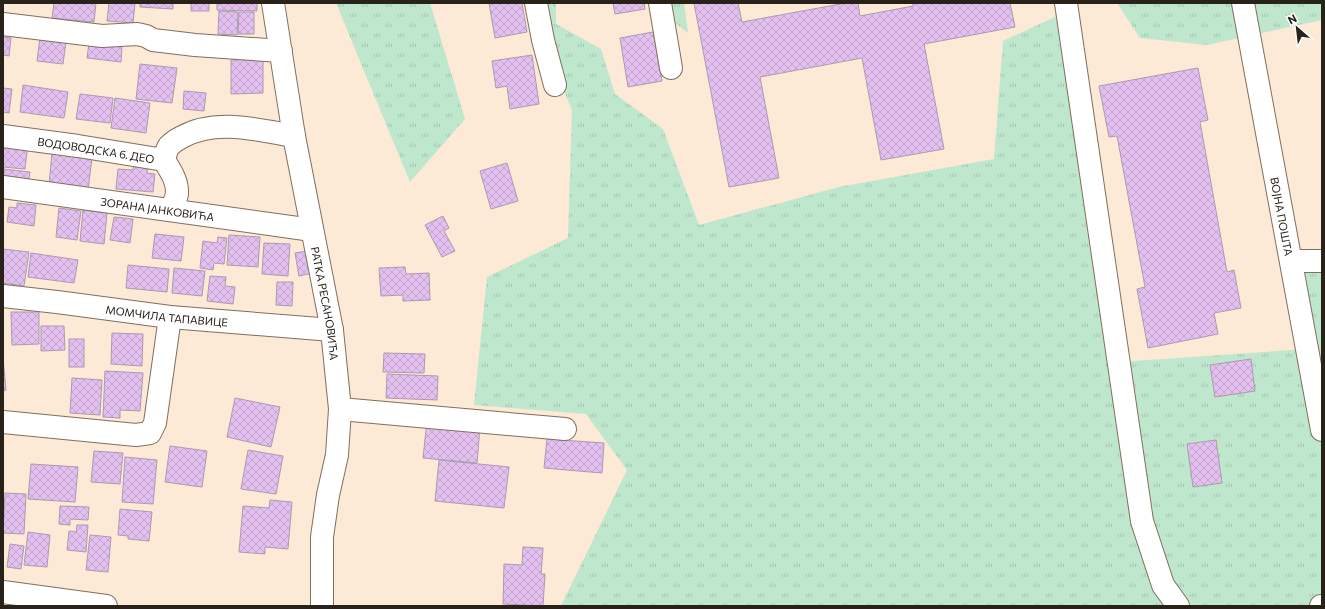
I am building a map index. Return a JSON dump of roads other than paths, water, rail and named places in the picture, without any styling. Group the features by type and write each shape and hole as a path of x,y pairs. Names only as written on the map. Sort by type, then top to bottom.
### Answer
{"street":[{"name":"РАТКА РЕСАНОВИЋА","path":"273,3 294,136 332,330 340,409 337,455 328,495 322,537 322,606"},
{"path":"536,3 543,40 555,85"},
{"path":"660,3 671,68"},
{"path":"1066,3 1142,521 1163,585 1178,606"},
{"name":"ВОЈНА ПОШТА","path":"1243,3 1322,430"},
{"path":"3,24 102,36 137,34 154,40 167,42 281,51"},
{"name":"ВОДОВОДСКА 6. ДЕО","path":"3,136 164,160 169,146 177,140 190,132 209,127 235,127 294,136"},
{"path":"164,160 173,175 176,184 177,194 171,209"},
{"name":"ЗОРАНА ЈАНКОВИЋА","path":"3,187 171,209 312,230"},
{"path":"1291,261 1322,261"},
{"name":"МОМЧИЛА ТАПАВИЦЕ","path":"3,296 170,317 332,330"},
{"path":"3,422 136,435 150,433 156,424 170,317"},
{"path":"340,409 565,429"},
{"path":"11,598 106,606"}]}
